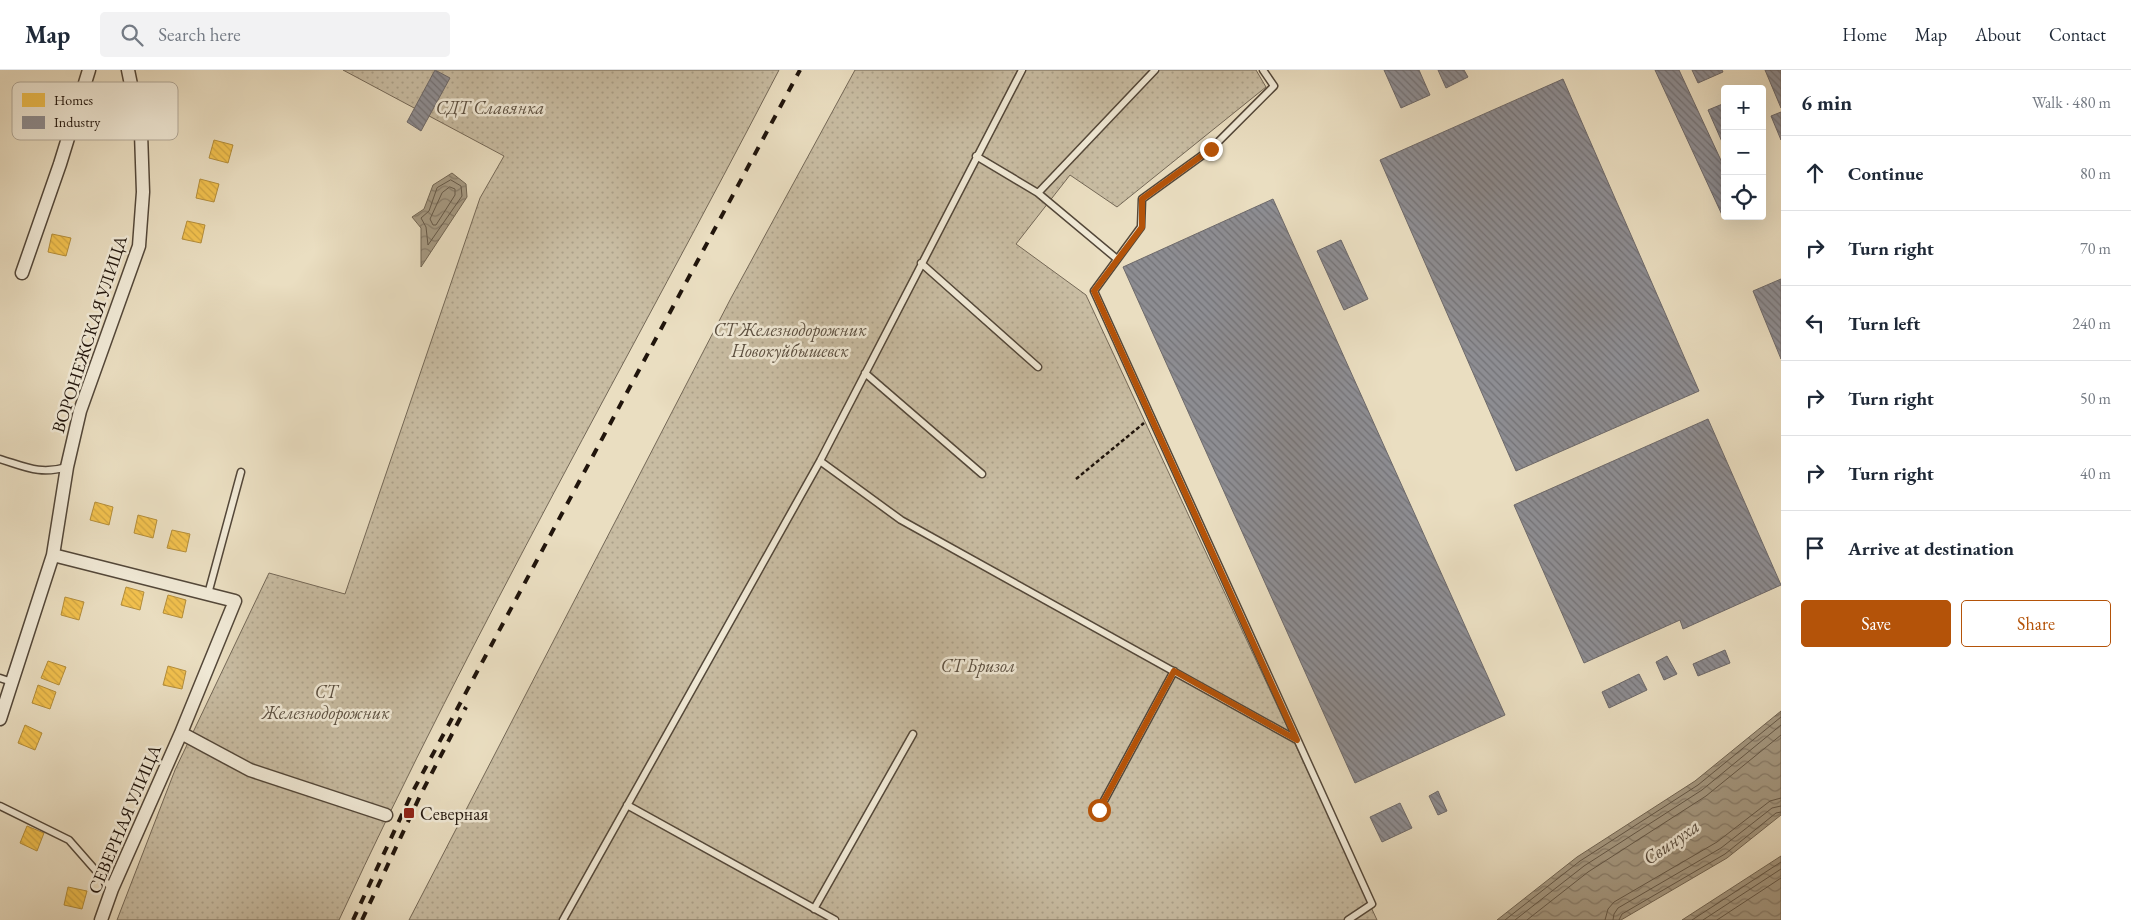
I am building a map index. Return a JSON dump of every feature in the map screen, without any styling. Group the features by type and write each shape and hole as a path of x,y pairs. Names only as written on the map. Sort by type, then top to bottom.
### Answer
{"street":[{"path":"85,82 89,70"},
{"path":"22,273 67,140"},
{"name":"ВОРОНЕЖСКАЯ УЛИЦА","path":"0,719 6,680 53,555 67,467 80,411 139,246 143,192 141,140"},
{"path":"53,555 208,594"},
{"name":"СЕВЕРНАЯ УЛИЦА","path":"101,920 112,889 181,733 235,601 208,594"},
{"path":"181,733 250,770 386,815"}],"lane":[{"path":"563,920 820,461 1022,70"},
{"path":"1038,194 1155,70"},
{"path":"1263,70 1274,86 1211,149 1142,199 1142,227 1094,291 1372,904 1348,920"},
{"path":"976,156 1038,194 1117,259"},
{"path":"921,264 1038,367"},
{"path":"865,373 982,474"},
{"path":"0,459 36,471 51,472 67,467"},
{"path":"820,461 901,520 1297,740"},
{"path":"208,594 241,472"},
{"path":"1099,810 1174,671"},
{"path":"814,908 913,734"},
{"path":"0,806 69,840 112,889"},
{"path":"626,806 835,920"}],"path":[{"path":"1076,479 1151,418"}],"green space":[{"name":"СТ Железнодорожник","path":"343,70 779,70 498,598 390,812 339,920 117,920 175,770 269,573 345,594 480,198 504,156"},
{"name":"СТ Бризол","path":"855,70 1256,70 1266,87 1117,207 1070,175 1016,244 1086,295 1377,920 409,920 731,298"}],"water":[{"path":"452,173 466,184 467,197 421,267 421,228 412,217 424,209 433,185"},
{"name":"Свинуха","path":"1781,711 1781,815 1727,858 1621,920 1497,920 1577,857 1695,781"},
{"path":"1781,856 1781,920 1682,920"}],"building: Homes":[{"path":"214,140 233,145 228,163 209,158"},
{"path":"200,179 219,184 214,202 196,198"},
{"path":"187,221 205,225 201,243 182,239"},
{"path":"52,234 71,238 66,256 48,252"},
{"path":"95,502 113,507 109,525 90,520"},
{"path":"138,515 157,520 153,538 134,533"},
{"path":"172,530 190,534 186,552 167,548"},
{"path":"126,587 144,592 140,610 121,605"},
{"path":"168,595 186,600 182,618 163,613"},
{"path":"65,597 84,602 79,620 61,615"},
{"path":"48,661 66,667 59,685 41,678"},
{"path":"168,666 186,671 182,689 163,685"},
{"path":"38,685 56,692 50,709 32,703"},
{"path":"25,725 42,733 35,750 18,743"},
{"path":"27,826 44,833 37,851 20,843"},
{"path":"68,887 87,891 82,909 64,905"}],"building: Industry":[{"path":"435,70 450,78 421,131 407,122"},
{"path":"1384,70 1419,70 1430,95 1401,108"},
{"path":"1438,70 1464,70 1468,77 1446,88"},
{"path":"1655,70 1679,70 1721,160 1721,213"},
{"path":"1692,70 1722,70 1723,72 1698,83"},
{"path":"1765,70 1781,70 1781,108"},
{"path":"1563,79 1699,391 1516,471 1380,160"},
{"path":"1721,105 1721,139 1708,110"},
{"path":"1781,112 1781,140 1771,116"},
{"path":"1273,199 1505,715 1355,783 1123,267"},
{"path":"1341,240 1368,299 1344,310 1317,251"},
{"path":"1781,279 1781,359 1753,291"},
{"path":"1708,419 1781,585 1683,629 1680,620 1584,663 1514,505"},
{"path":"1725,650 1730,663 1698,676 1693,664"},
{"path":"1667,656 1677,674 1664,680 1656,662"},
{"path":"1639,674 1647,690 1609,708 1602,692"},
{"path":"1438,791 1447,811 1438,815 1429,796"},
{"path":"1400,803 1412,828 1382,842 1370,817"}],"railway":[{"path":"353,920 412,793 800,70"},
{"path":"362,920 420,796 466,707"}],"place":[{"name":"Северная","path":"409,813"}],"route":[{"path":"1099,810 1174,671 1297,740 1094,291 1142,227 1142,199 1211,149"}],"park label":[{"name":"СДТ Славянка","path":"490,107"},
{"name":"СТ Железнодорожник Новокуйбышевск","path":"790,339"}]}
